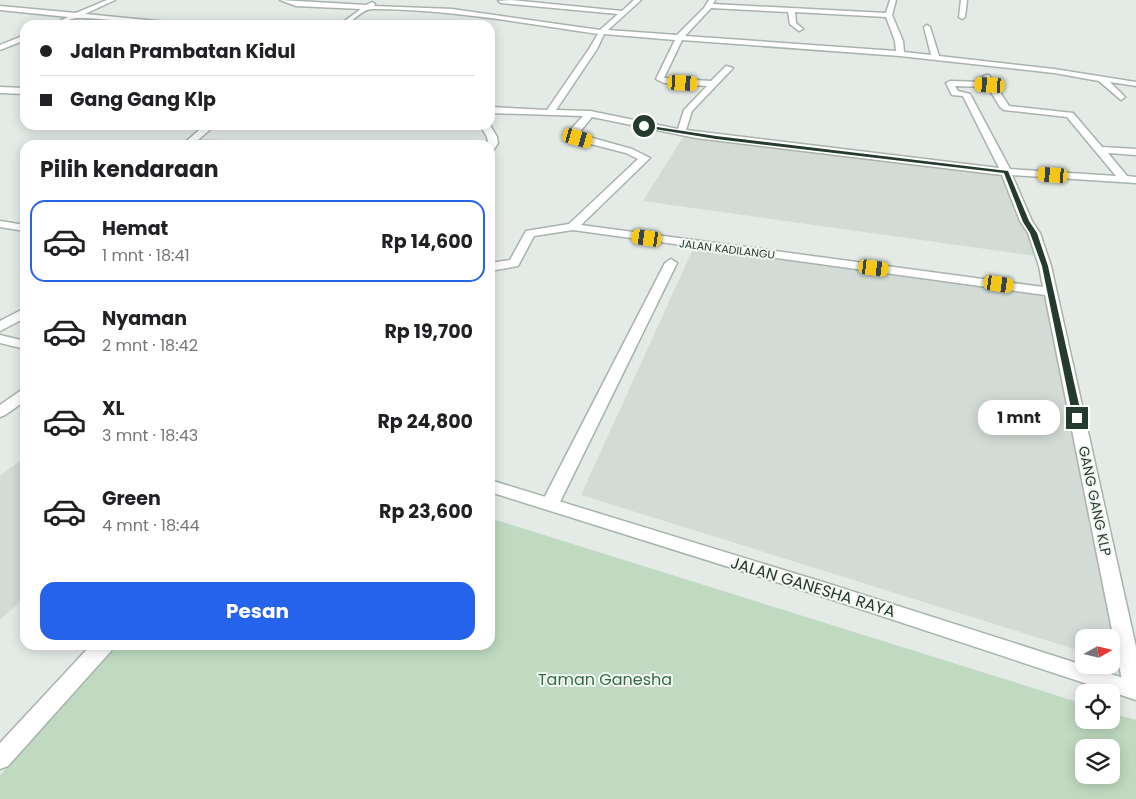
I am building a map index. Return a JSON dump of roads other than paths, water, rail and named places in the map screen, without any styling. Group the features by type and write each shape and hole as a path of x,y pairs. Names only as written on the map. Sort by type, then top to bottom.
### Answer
{"street":[{"path":"67,20 112,0"},
{"path":"283,0 296,4 452,11 602,32 679,38 711,44 900,54 1101,78 1136,84"},
{"path":"349,20 378,0"},
{"path":"488,15 501,0 625,13"},
{"path":"550,112 593,49 602,32 638,0"},
{"path":"893,0 889,15 899,41 900,54"},
{"path":"962,18 964,0"},
{"path":"712,84 664,81 660,79 679,38 711,3 790,10 889,15"},
{"path":"0,8 122,20"},
{"path":"790,10 793,24 799,29"},
{"path":"495,20 500,17"},
{"path":"926,27 936,58"},
{"path":"0,37 20,38"},
{"path":"0,48 20,39"},
{"path":"978,63 1002,105 1007,108 1070,115 1102,150 1125,180"},
{"path":"681,132 688,110 729,68"},
{"path":"1101,78 1122,97"},
{"name":"GANG GANG KLP","path":"990,85 950,83 955,93 966,94 1006,172 1027,224 1034,233 1051,292 1136,690"},
{"path":"0,90 20,90"},
{"path":"495,110 590,114 681,132 1006,172 1136,180"},
{"path":"575,226 574,224 645,158 629,151 573,135 575,130 590,114"},
{"path":"193,140 204,130"},
{"path":"1102,150 1136,152"},
{"path":"0,224 20,227"},
{"name":"JALAN KADILANGU","path":"495,266 514,264 530,233 575,226 690,244 1051,292"},
{"path":"550,504 670,263"},
{"path":"0,327 20,315"},
{"path":"0,338 20,344"},
{"path":"0,412 20,398"},
{"name":"JALAN GANESHA RAYA","path":"495,488 826,590 1136,690"},
{"path":"0,759 99,650"}],"park label":[{"name":"Taman Ganesha","path":"605,679"}]}
